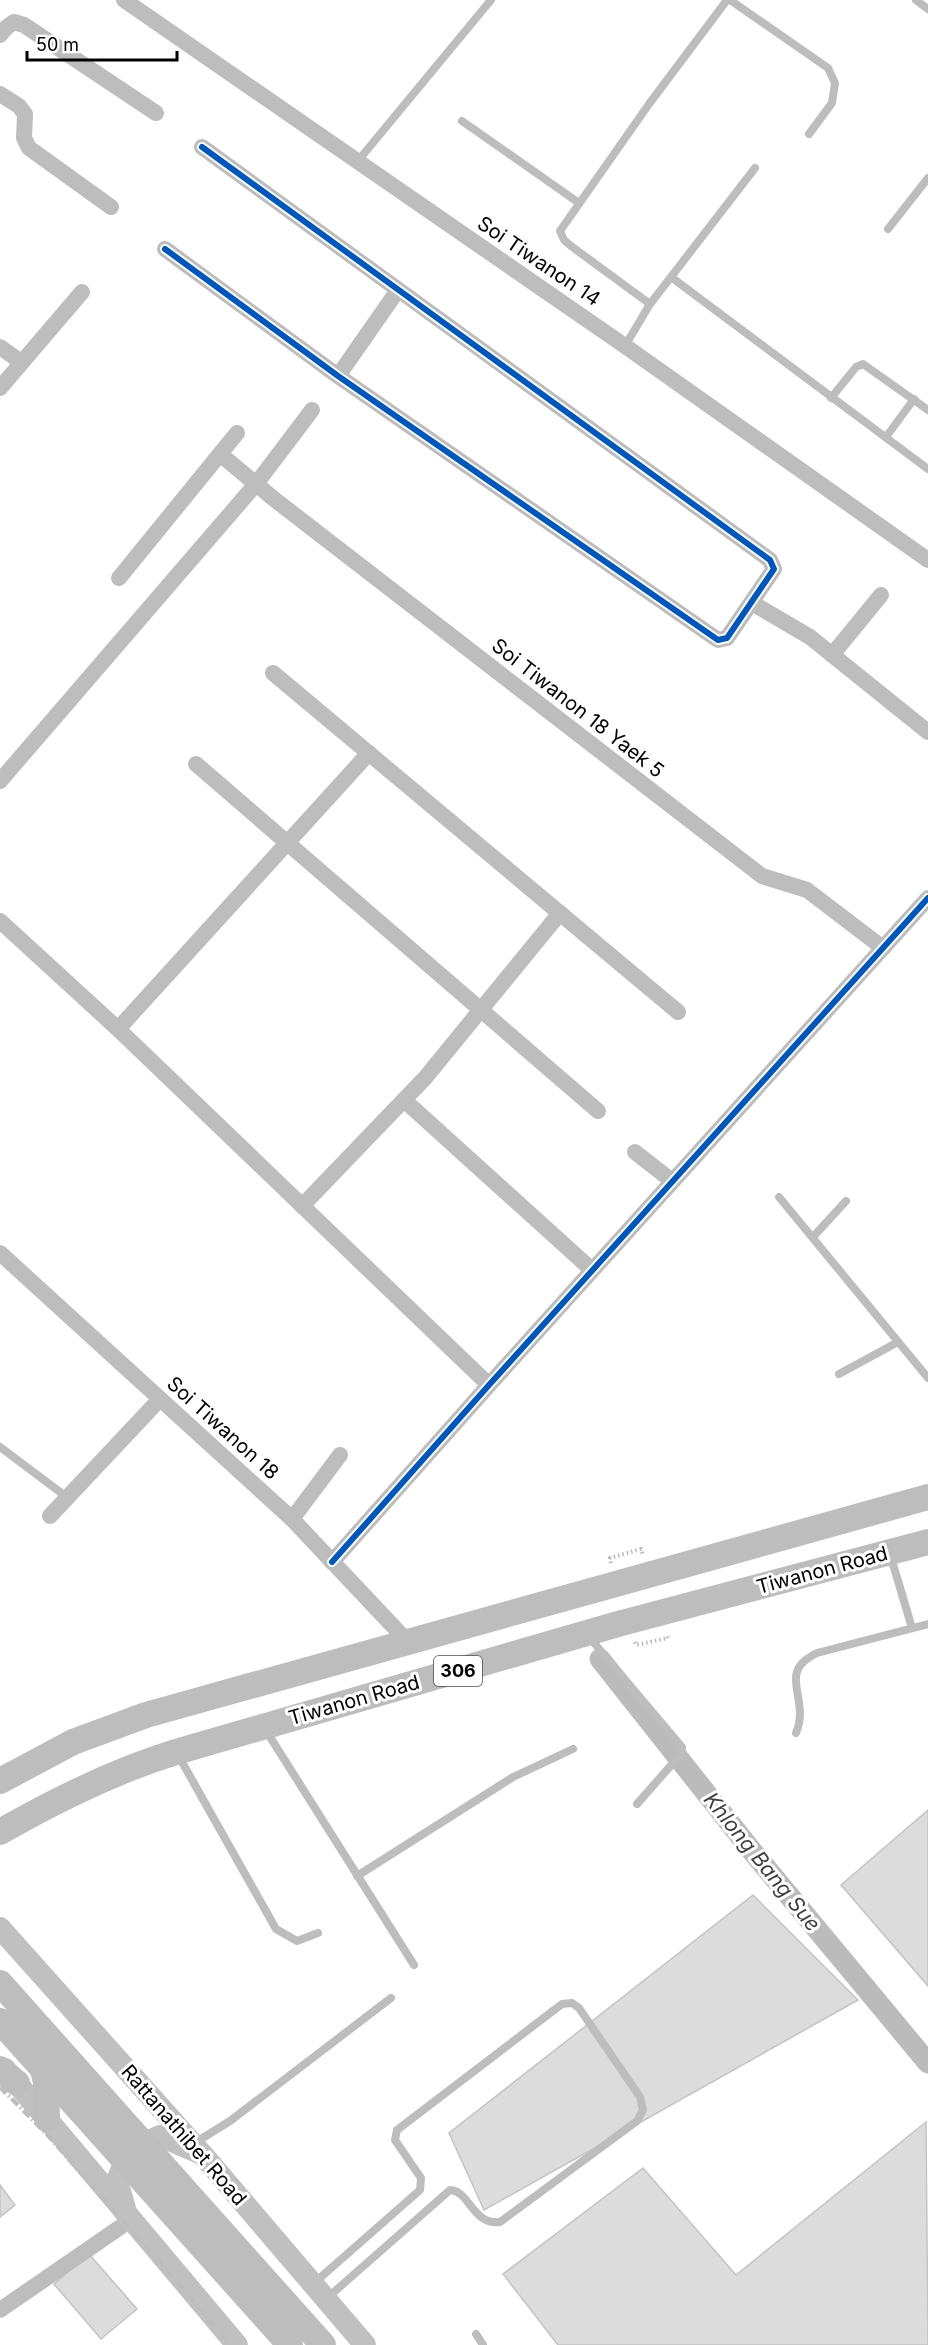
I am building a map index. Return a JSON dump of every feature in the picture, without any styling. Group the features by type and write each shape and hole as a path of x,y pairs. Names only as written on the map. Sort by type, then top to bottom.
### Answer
{"main road":[{"name":"Tiwanon Road","path":"0,1781 73,1742 146,1715 928,1497"},
{"name":"Tiwanon Road","path":"0,1832 75,1792 140,1763 618,1624 928,1542"},
{"name":"Rattanathibet Road","path":"0,1928 197,2149 365,2345"},
{"name":"Rattanathibet Road","path":"0,1983 323,2345"},
{"path":"0,2003 33,2040 46,2082 46,2119"},
{"path":"0,2021 290,2345"},
{"path":"0,2064 236,2345"},
{"path":"130,2217 117,2181 129,2150 160,2136 197,2149"}],"street":[{"name":"Soi Tiwanon 14","path":"130,2 928,560"},
{"path":"0,35 14,22 24,25 156,113"},
{"path":"0,94 19,106 25,114 24,138 29,148 111,207"},
{"path":"165,249 338,376 718,640 727,638 774,569 770,560 202,147"},
{"path":"338,376 398,290"},
{"path":"0,388 82,292"},
{"path":"0,348 21,362"},
{"path":"0,781 256,484 312,410"},
{"path":"119,578 237,433"},
{"name":"Soi Tiwanon 18 Yaek 5","path":"220,454 762,876 807,890 883,948"},
{"path":"832,655 881,595"},
{"path":"752,603 810,637 928,732"},
{"path":"273,673 678,1012"},
{"path":"118,1029 369,753"},
{"path":"196,764 598,1111"},
{"path":"332,1562 489,1384 928,898"},
{"path":"303,1206 404,1100 560,913"},
{"path":"0,921 118,1029 489,1384"},
{"path":"404,1100 592,1270"},
{"path":"635,1152 672,1181"},
{"name":"Soi Tiwanon 18","path":"0,1253 292,1519 408,1642"},
{"path":"50,1516 160,1399"},
{"path":"292,1519 340,1455"},
{"path":"0,2310 130,2217"}],"lane":[{"path":"357,162 490,0"},
{"path":"650,304 564,240 560,231 729,0 828,68 835,82 832,103 809,134"},
{"path":"916,0 928,9"},
{"path":"462,121 579,203"},
{"path":"625,346 650,304 755,168"},
{"path":"888,229 928,178"},
{"path":"671,277 928,469"},
{"path":"831,398 861,364 928,410"},
{"path":"886,437 914,399"},
{"path":"779,1197 928,1378"},
{"path":"813,1237 846,1201"},
{"path":"839,1374 898,1342"},
{"path":"0,1447 68,1498"},
{"path":"889,1552 912,1628"},
{"path":"796,1733 801,1722 795,1672 801,1662 817,1653 928,1624"},
{"path":"587,1634 681,1745 681,1754 637,1804"},
{"path":"264,1726 414,1965"},
{"path":"357,1876 513,1777 573,1749"},
{"path":"176,1752 276,1929 297,1941 318,1933"},
{"path":"197,2149 321,2050 391,1998"},
{"path":"572,2003 579,2008 642,2100 643,2110 637,2121 500,2222 490,2222 482,2218 458,2192 450,2190 319,2292 420,2190 421,2178 395,2140 397,2130 562,2004 572,2003"},
{"path":"477,2334 483,2345"}],"path":[{"path":"610,1558 641,1549"},
{"path":"636,1645 668,1638"}],"building":[{"path":"928,1810 928,1986 841,1885"},
{"path":"753,1895 858,2000 484,2210 449,2133"},
{"path":"926,2122 928,2345 558,2345 503,2274 643,2168 736,2275"},
{"path":"0,2185 15,2205 0,2217"},
{"path":"89,2254 137,2309 101,2339 54,2284"}],"waterway":[{"name":"Khlong Bang Sue","path":"600,1659 752,1851 928,2063"}],"railway":[{"path":"0,2087 46,2133 232,2345"}],"cycle path":[{"path":"165,249 338,376 718,640 727,638 774,569 770,560 202,147"},
{"path":"332,1562 928,898"}]}
